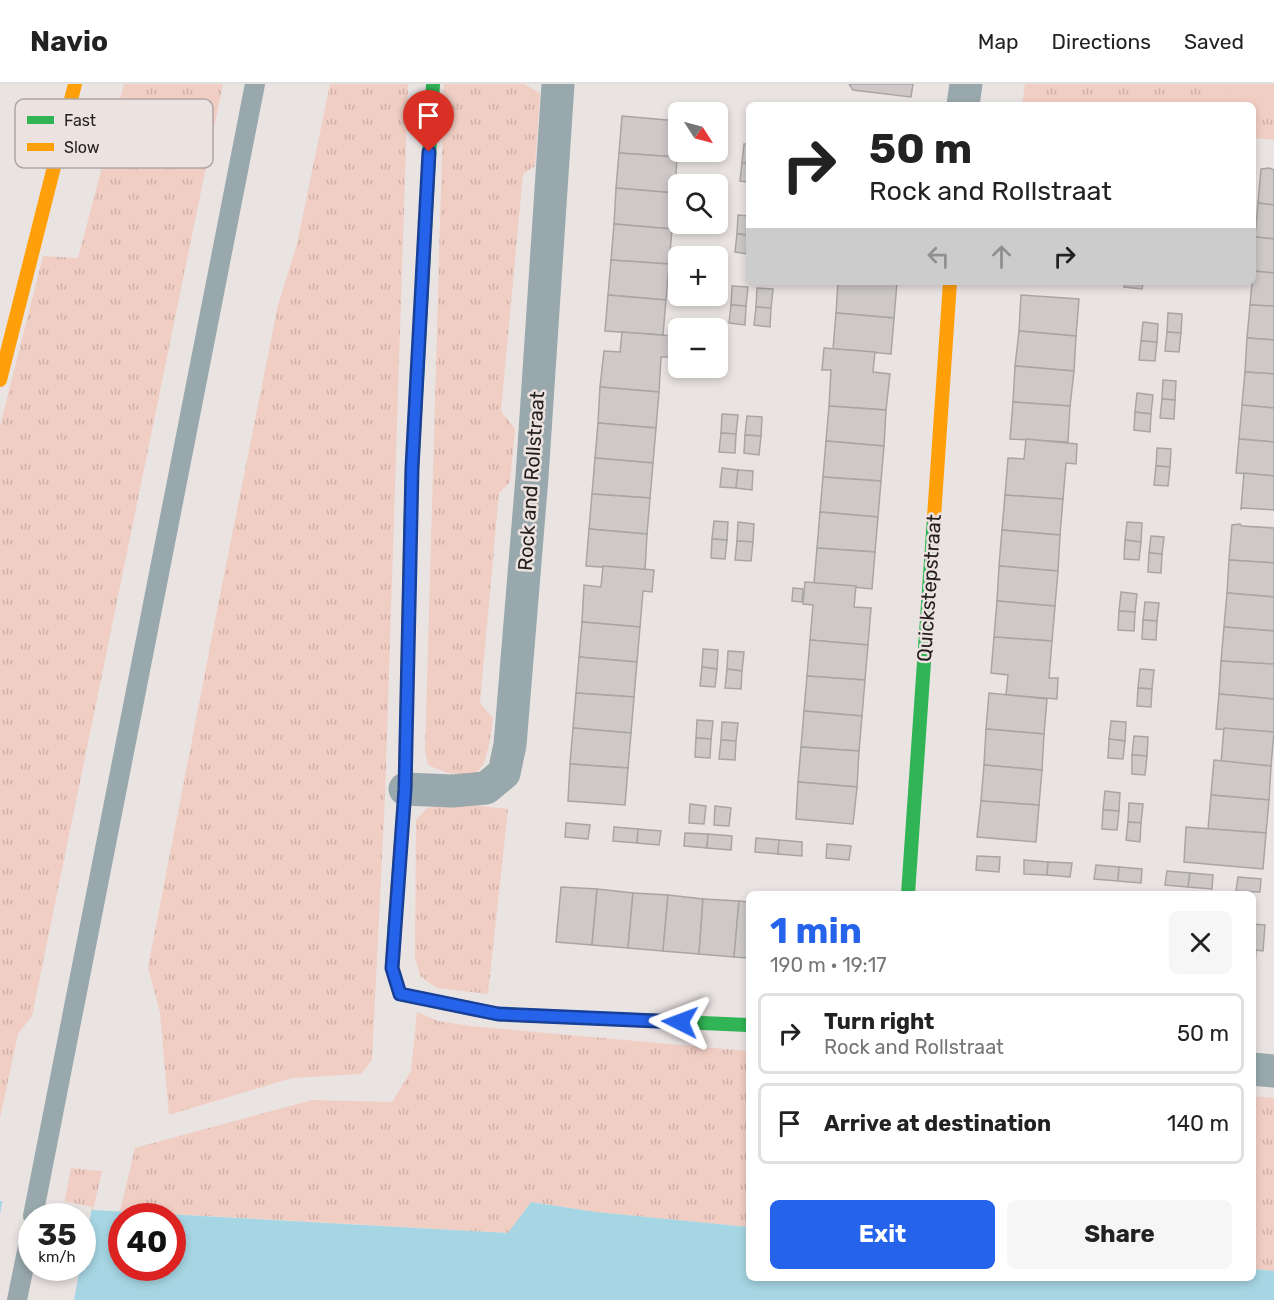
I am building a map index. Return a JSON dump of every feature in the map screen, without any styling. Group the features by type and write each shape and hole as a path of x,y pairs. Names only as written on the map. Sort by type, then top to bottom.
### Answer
{"street":[{"path":"71,99 75,84"},
{"path":"433,84 412,468 405,789 392,968 400,994 498,1014 746,1025"},
{"name":"Rock and Rollstraat","path":"405,789 452,791 486,788 504,773 510,745 531,489 558,84"},
{"path":"963,102 966,84"},
{"path":"0,380 54,168"},
{"name":"Quickstepstraat","path":"908,891 950,285"},
{"path":"1256,1069 1274,1071"}],"lane":[{"path":"36,1203 255,84"},
{"path":"17,1300 21,1281"}],"green space":[{"path":"124,84 223,84 213,133 213,99 120,99"},
{"path":"330,84 408,84 385,797 372,1060 361,1074 292,1078 169,1115 160,1013 148,967 278,305 297,244"},
{"path":"444,84 524,84 540,93 535,166 523,174 501,411 515,429 510,482 499,493 480,703 493,718 484,761 479,770 461,776 428,765 425,752"},
{"path":"1025,84 1274,84 1274,140 1256,138 1256,102 1022,102"},
{"path":"1228,84 1274,84 1274,112 1256,110 1256,102 1225,102"},
{"path":"102,168 206,168 32,1016 18,1034 0,1118 0,426 43,256 78,258"},
{"path":"444,802 508,809 488,994 437,988 420,976 415,957 416,820 426,809"},
{"path":"417,1012 438,1021 470,1026 746,1051 746,1227 596,1212 532,1202 509,1233 186,1215 186,1203 122,1203 135,1148 312,1100 392,1102 411,1071"},
{"path":"1256,1096 1274,1098 1274,1271 1256,1269"},
{"path":"71,1168 102,1171 95,1203 64,1203"}],"water":[{"path":"0,1201 43,1203 18,1203 18,1281 96,1281 96,1210 108,1211 108,1281 186,1281 186,1215 508,1233 531,1202 596,1212 746,1227 746,1281 1256,1281 1256,1269 1274,1271 1274,1300 0,1300"}],"pier":[{"path":"3,1198 73,1203 18,1203 18,1281 78,1281 74,1300 0,1300 0,1215"}],"building":[{"path":"849,84 913,84 911,97 853,90"},
{"path":"622,116 668,120 668,156 619,153"},
{"path":"744,144 746,144 746,163 742,163"},
{"path":"619,153 668,156 668,162 677,162 676,174 668,174 668,192 616,188"},
{"path":"742,163 746,163 746,182 740,181"},
{"path":"1261,169 1274,170 1274,205 1258,203"},
{"path":"616,188 668,192 668,229 614,224"},
{"path":"1258,203 1274,205 1274,239 1256,237"},
{"path":"738,215 746,216 746,235 737,234"},
{"path":"614,224 668,229 668,234 672,234 671,246 668,246 668,264 611,260"},
{"path":"737,234 746,235 746,254 735,252"},
{"path":"1256,237 1274,239 1274,273 1256,271"},
{"path":"611,260 668,264 666,300 608,295"},
{"path":"1256,271 1274,273 1274,306 1250,305 1252,285 1256,285"},
{"path":"838,285 897,285 894,318 836,313"},
{"path":"1124,285 1143,285 1142,289 1124,287"},
{"path":"732,286 748,287 746,306 731,305"},
{"path":"757,288 773,289 771,308 756,307"},
{"path":"608,295 666,300 663,335 605,331"},
{"path":"1021,295 1079,299 1076,336 1019,331"},
{"path":"731,305 746,306 745,325 729,323"},
{"path":"1250,305 1274,306 1274,340 1247,338"},
{"path":"756,307 771,308 770,327 754,325"},
{"path":"836,313 894,318 891,354 833,349"},
{"path":"1168,313 1182,314 1181,333 1167,332"},
{"path":"1143,322 1158,324 1157,342 1141,341"},
{"path":"1019,331 1076,336 1074,371 1015,366"},
{"path":"622,332 668,336 668,357 661,357 659,392 600,387 604,351 620,352"},
{"path":"1167,332 1181,333 1179,352 1165,351"},
{"path":"1247,338 1274,340 1274,374 1245,372"},
{"path":"1141,341 1157,342 1155,361 1139,360"},
{"path":"824,348 875,352 873,372 890,374 886,410 829,406 831,370 822,370"},
{"path":"1015,366 1074,371 1070,406 1013,402"},
{"path":"1245,372 1274,374 1274,408 1242,405"},
{"path":"1163,380 1176,381 1175,400 1162,399"},
{"path":"600,387 659,392 656,428 598,423"},
{"path":"1137,393 1153,395 1151,414 1135,412"},
{"path":"1162,399 1175,400 1174,419 1160,418"},
{"path":"1013,402 1070,406 1068,442 1010,439"},
{"path":"1242,405 1274,408 1274,442 1239,439"},
{"path":"829,406 886,410 884,446 826,441"},
{"path":"1135,412 1151,414 1150,432 1134,430"},
{"path":"722,414 738,415 736,434 721,433"},
{"path":"747,416 762,417 761,436 745,435"},
{"path":"598,423 656,428 653,463 595,458"},
{"path":"721,433 736,434 735,453 719,452"},
{"path":"745,435 761,436 759,455 744,453"},
{"path":"1026,439 1077,444 1076,464 1066,463 1063,499 1005,495 1008,458 1024,459"},
{"path":"1239,439 1274,442 1274,476 1236,473"},
{"path":"826,441 884,446 881,481 823,477"},
{"path":"1157,448 1171,449 1170,467 1156,466"},
{"path":"595,458 653,463 650,498 592,494"},
{"path":"1156,466 1170,467 1168,486 1154,485"},
{"path":"722,468 738,470 736,488 720,487"},
{"path":"738,470 753,471 752,490 736,488"},
{"path":"1244,473 1274,476 1274,510 1241,509"},
{"path":"823,477 881,481 878,517 820,512"},
{"path":"592,494 650,498 647,534 589,529"},
{"path":"1005,495 1063,499 1060,535 1002,530"},
{"path":"820,512 878,517 875,552 817,548"},
{"path":"714,521 728,522 727,540 712,539"},
{"path":"738,522 754,524 753,542 737,541"},
{"path":"1127,522 1142,523 1141,542 1125,540"},
{"path":"1232,525 1274,528 1274,563 1229,560"},
{"path":"589,529 647,534 645,570 586,566"},
{"path":"1002,530 1060,535 1058,571 999,566"},
{"path":"1151,536 1164,537 1162,554 1149,553"},
{"path":"712,539 727,540 725,559 711,558"},
{"path":"1125,540 1141,542 1139,560 1124,559"},
{"path":"737,541 753,542 751,561 735,560"},
{"path":"817,548 875,552 872,589 814,583"},
{"path":"1149,553 1162,554 1161,573 1148,572"},
{"path":"1229,560 1274,563 1274,597 1227,593"},
{"path":"603,566 654,570 652,592 643,591 640,627 582,622 584,585 601,587"},
{"path":"999,566 1058,571 1055,606 997,601"},
{"path":"805,582 856,586 854,607 871,608 868,645 810,640 813,605 803,604"},
{"path":"793,588 803,589 802,602 792,601"},
{"path":"1121,592 1137,594 1135,612 1119,611"},
{"path":"1227,593 1274,597 1274,631 1224,627"},
{"path":"997,601 1055,606 1052,641 994,637"},
{"path":"1145,602 1159,603 1157,621 1143,620"},
{"path":"1119,611 1135,612 1134,631 1118,630"},
{"path":"1143,620 1157,621 1156,640 1142,639"},
{"path":"582,622 640,627 637,662 579,657"},
{"path":"1224,627 1274,631 1274,664 1221,661"},
{"path":"994,637 1052,641 1049,678 1058,678 1057,699 1006,695 1008,675 991,673"},
{"path":"810,640 868,645 865,680 807,676"},
{"path":"703,649 718,650 717,669 702,667"},
{"path":"728,651 744,652 742,671 727,669"},
{"path":"579,657 637,662 634,697 576,693"},
{"path":"1221,661 1274,664 1274,699 1219,694"},
{"path":"702,667 717,669 715,687 700,686"},
{"path":"727,669 742,671 741,689 725,688"},
{"path":"1140,669 1154,670 1152,689 1138,688"},
{"path":"807,676 865,680 862,716 804,711"},
{"path":"1138,688 1152,689 1151,707 1137,706"},
{"path":"576,693 634,697 631,733 573,728"},
{"path":"989,693 1047,699 1044,734 986,729"},
{"path":"1219,694 1274,699 1274,732 1216,729"},
{"path":"804,711 862,716 859,751 801,747"},
{"path":"697,720 713,721 711,739 696,738"},
{"path":"1111,721 1126,722 1125,741 1109,739"},
{"path":"722,722 738,723 736,741 721,740"},
{"path":"573,728 631,733 628,768 570,764"},
{"path":"1224,728 1274,732 1271,766 1221,762"},
{"path":"986,729 1044,734 1042,770 984,765"},
{"path":"1134,736 1148,737 1147,756 1132,755"},
{"path":"696,738 711,739 710,758 695,757"},
{"path":"1109,739 1125,741 1123,759 1108,758"},
{"path":"721,740 736,741 735,760 719,759"},
{"path":"801,747 859,751 857,787 798,782"},
{"path":"1132,755 1147,756 1145,775 1132,774"},
{"path":"1214,760 1271,766 1269,800 1211,795"},
{"path":"570,764 628,768 625,805 568,801"},
{"path":"984,765 1042,770 1039,805 981,801"},
{"path":"798,782 857,787 853,824 796,819"},
{"path":"1105,791 1120,793 1119,811 1103,810"},
{"path":"1211,795 1269,800 1266,833 1208,829"},
{"path":"981,801 1039,805 1036,842 977,837"},
{"path":"1129,803 1143,804 1141,823 1128,822"},
{"path":"690,804 706,806 704,824 689,823"},
{"path":"715,806 731,808 729,826 714,825"},
{"path":"1103,810 1119,811 1117,830 1102,829"},
{"path":"1128,822 1141,823 1140,842 1126,840"},
{"path":"566,823 590,825 588,839 565,837"},
{"path":"614,827 638,829 637,843 613,841"},
{"path":"1186,827 1266,833 1263,869 1184,862"},
{"path":"638,829 661,831 659,845 637,843"},
{"path":"685,833 708,834 707,848 684,846"},
{"path":"708,834 732,836 731,850 707,848"},
{"path":"756,838 779,840 778,854 755,852"},
{"path":"779,840 802,842 802,856 778,854"},
{"path":"827,844 851,846 849,860 826,858"},
{"path":"977,856 1000,857 999,872 976,870"},
{"path":"1024,860 1048,862 1047,875 1024,874"},
{"path":"1048,862 1072,863 1070,877 1047,875"},
{"path":"1096,865 1119,867 1118,881 1094,879"},
{"path":"1119,867 1142,869 1141,883 1118,881"},
{"path":"1167,871 1190,873 1188,887 1165,885"},
{"path":"1190,873 1213,875 1212,889 1188,887"},
{"path":"1238,877 1261,879 1260,892 1236,891"},
{"path":"561,887 597,889 592,945 556,942"},
{"path":"597,889 633,893 628,948 592,945"},
{"path":"633,893 668,895 663,951 628,948"},
{"path":"668,895 703,899 699,954 663,951"},
{"path":"703,899 739,901 734,957 699,954"},
{"path":"739,901 746,902 746,958 734,957"},
{"path":"1256,924 1265,925 1263,951 1256,950"}],"traffic: fast":[{"path":"410,546 412,469 433,84"},
{"path":"908,891 934,517"},
{"path":"395,921 392,968 400,994 498,1014 746,1025"}],"traffic: slow":[{"path":"71,99 75,84"},
{"path":"0,380 54,168"},
{"path":"934,517 950,285"},
{"path":"395,921 405,789 410,546"}],"route":[{"path":"429,152 412,468 405,789 392,968 400,994 498,1014 680,1022"}]}
